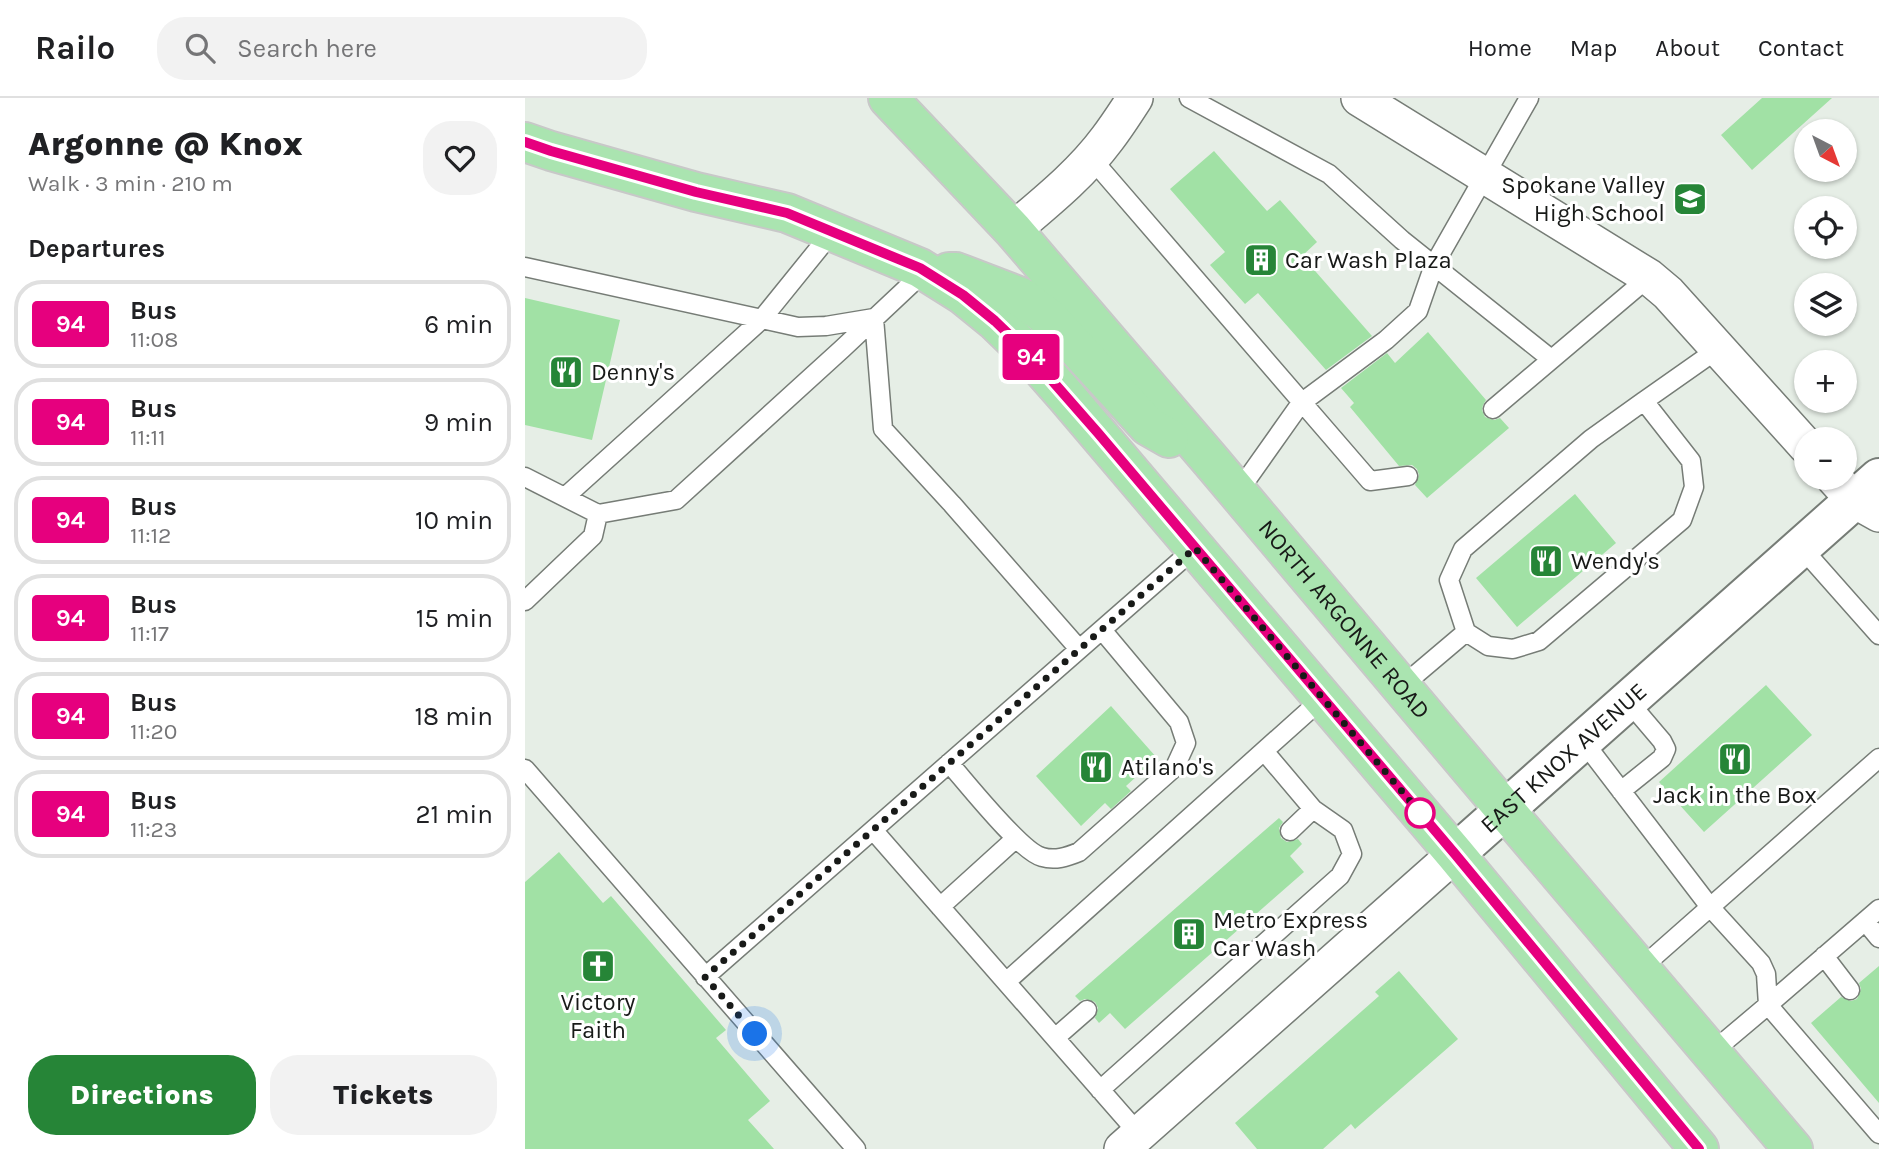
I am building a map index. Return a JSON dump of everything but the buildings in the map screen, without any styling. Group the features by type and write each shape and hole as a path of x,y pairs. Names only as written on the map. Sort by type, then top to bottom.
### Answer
{"main road":[{"name":"NORTH ARGONNE ROAD","path":"888,98 1013,230 1212,461 1793,1149"},
{"path":"525,142 696,192 787,213 925,271 963,295 995,321 1027,352 1195,548 1455,854 1699,1149"},
{"path":"925,271 956,272 1021,297 1050,319 1147,426 1212,461"}],"street":[{"path":"1013,230 1091,158 1107,140 1135,98"},
{"path":"1359,98 1649,277 1668,293 1794,433"},
{"name":"EAST KNOX AVENUE","path":"1131,1142 1862,492"}],"lane":[{"path":"1189,98 1329,174 1402,240 1551,359"},
{"path":"1238,492 1301,402 1386,340 1418,311 1434,265 1529,98"},
{"path":"1091,158 1370,481 1408,476"},
{"path":"565,497 761,320 833,231"},
{"path":"525,267 798,327 825,326 874,318"},
{"path":"525,477 598,514 676,500 925,271"},
{"path":"1493,409 1649,277"},
{"path":"874,318 883,429 1079,649"},
{"path":"1644,401 1691,461 1694,487 1682,520 1539,641 1513,649 1488,646 1466,632 1449,580 1463,549 1591,439 1644,401 1718,349"},
{"path":"525,601 593,536 598,514"},
{"path":"705,977 1195,548"},
{"path":"1801,548 1879,635"},
{"path":"949,764 1015,839 1039,857 1063,859 1079,852 1175,767 1186,743 1179,722 1102,630"},
{"path":"1401,687 1466,632"},
{"path":"1006,982 1322,698"},
{"path":"1621,791 1663,758 1665,749 1662,741 1628,701"},
{"path":"1583,741 1710,907 1761,963 1766,974 1768,1004 1879,1134"},
{"path":"1100,1090 1340,876 1352,854 1343,830 1313,810 1264,751"},
{"path":"1640,969 1879,758"},
{"path":"525,769 856,1149"},
{"path":"1290,831 1313,810"},
{"path":"873,830 1100,1090 1131,1142"},
{"path":"940,907 1015,839"},
{"path":"1711,1053 1872,915 1879,938"},
{"path":"1824,956 1850,990"},
{"path":"1055,1038 1087,1010"}],"bus line":[{"name":"94","path":"525,142 696,192 787,213 920,268 963,295 995,321 1027,352 1098,433 1455,854 1699,1149"}],"place":[{"name":"Spokane Valley High School","path":"1690,199"},
{"name":"Car Wash Plaza","path":"1261,260"},
{"name":"Denny's","path":"566,372"},
{"name":"Wendy's","path":"1546,561"},
{"name":"Jack in the Box","path":"1735,759"},
{"name":"Atilano's","path":"1096,767"},
{"name":"Metro Express Car Wash","path":"1189,934"},
{"name":"Victory Faith","path":"598,966"}],"route":[{"path":"755,1034 705,977 1195,548 1422,815 1420,813"}]}
